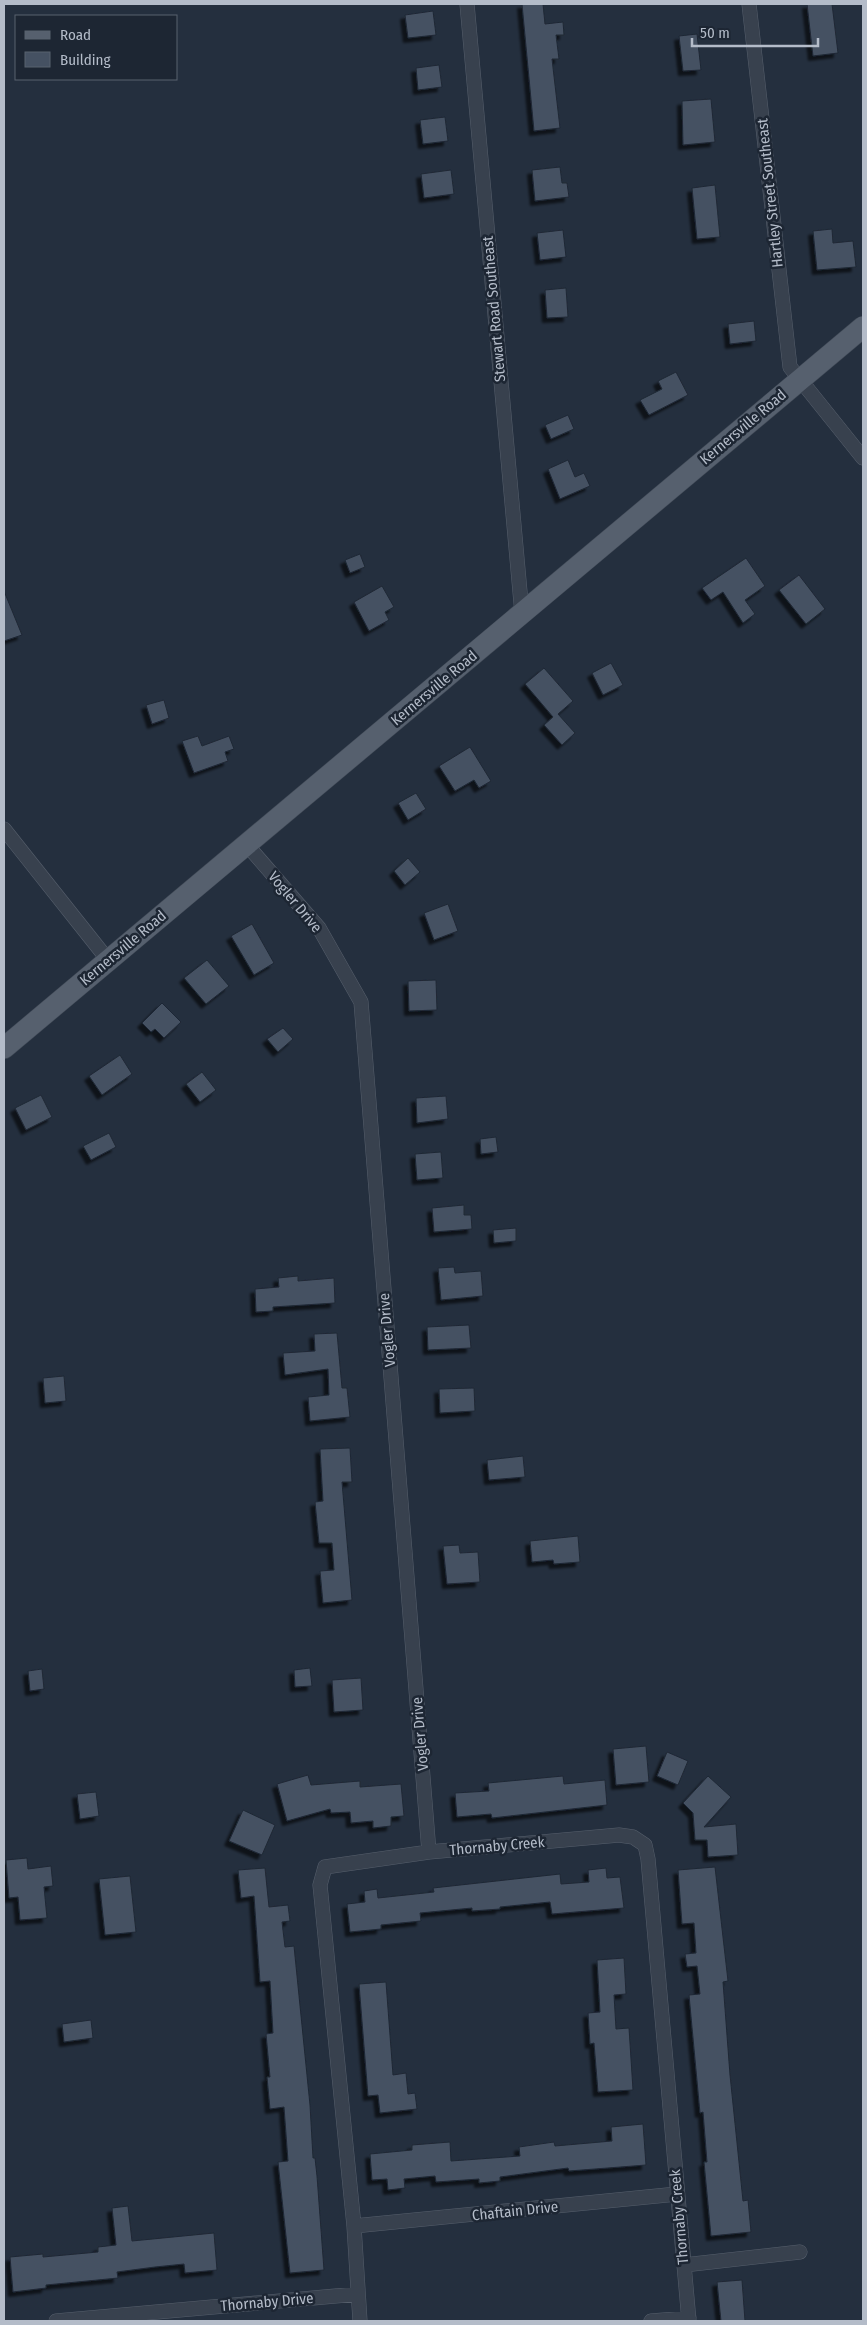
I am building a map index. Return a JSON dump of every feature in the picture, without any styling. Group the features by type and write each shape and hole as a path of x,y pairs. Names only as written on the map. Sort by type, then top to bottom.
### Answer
{"main road":[{"name":"Kernersville Road","path":"4,1048 247,846 863,327"}],"street":[{"name":"Stewart Road Southeast","path":"466,4 522,614"},
{"name":"Hartley Street Southeast","path":"749,4 790,366 863,458"},
{"path":"4,829 108,960"},
{"name":"Vogler Drive","path":"247,846 319,928 361,1002 429,1852"},
{"name":"Thornaby Creek","path":"360,2321 354,2226 320,1885 325,1867 429,1852 619,1835 633,1837 645,1845 689,2320"},
{"name":"Chaftain Drive","path":"354,2226 677,2194"},
{"path":"684,2265 800,2252"},
{"name":"Thornaby Drive","path":"56,2321 358,2294"},
{"path":"651,2321 689,2320"}],"building":[{"path":"522,4 543,4 545,24 563,22 564,35 556,35 559,59 552,59 560,128 534,131"},
{"path":"807,4 832,4 838,53 813,56"},
{"path":"433,11 436,35 408,38 405,15"},
{"path":"697,34 701,70 683,71 679,36"},
{"path":"439,65 442,87 418,90 416,68"},
{"path":"711,99 715,142 683,145 682,101"},
{"path":"445,117 448,141 423,144 420,120"},
{"path":"560,167 562,183 567,183 569,197 535,201 532,170"},
{"path":"451,170 454,194 424,198 421,174"},
{"path":"715,185 720,237 697,239 692,188"},
{"path":"832,229 833,243 853,241 856,267 817,270 813,231"},
{"path":"563,230 566,257 540,260 537,233"},
{"path":"566,288 568,317 547,318 545,290"},
{"path":"754,321 756,341 730,344 728,324"},
{"path":"676,372 688,395 649,415 640,400 662,389 658,381"},
{"path":"568,415 574,429 551,439 545,425"},
{"path":"568,460 575,477 584,473 590,486 560,499 548,469"},
{"path":"360,554 365,567 350,573 345,560"},
{"path":"746,558 765,586 745,600 755,614 743,623 723,592 711,600 702,588"},
{"path":"799,575 825,609 806,624 779,590"},
{"path":"382,586 394,607 385,612 389,620 369,631 354,602"},
{"path":"4,591 22,635 4,641"},
{"path":"611,663 623,685 603,695 592,673"},
{"path":"544,668 573,701 558,714 575,733 562,745 544,725 553,717 525,684"},
{"path":"164,700 169,718 152,724 146,705"},
{"path":"198,736 202,746 229,736 234,749 225,752 228,761 194,773 182,741"},
{"path":"470,747 491,781 479,788 474,780 455,791 439,766"},
{"path":"416,793 426,809 408,820 398,803"},
{"path":"408,858 420,872 405,885 394,871"},
{"path":"448,904 458,931 434,940 424,913"},
{"path":"252,924 274,963 254,975 231,936"},
{"path":"207,960 229,986 206,1004 184,978"},
{"path":"436,980 437,1010 409,1011 408,981"},
{"path":"162,1003 181,1022 164,1038 155,1029 151,1032 142,1023"},
{"path":"283,1028 293,1039 278,1052 267,1039"},
{"path":"120,1055 132,1074 102,1095 89,1076"},
{"path":"202,1072 216,1090 200,1102 186,1084"},
{"path":"41,1095 52,1117 26,1130 15,1108"},
{"path":"446,1096 448,1119 417,1123 416,1098"},
{"path":"109,1133 116,1147 91,1160 83,1146"},
{"path":"496,1137 498,1152 481,1154 480,1139"},
{"path":"441,1152 443,1178 417,1180 415,1154"},
{"path":"464,1205 464,1215 471,1215 472,1229 434,1232 432,1208"},
{"path":"516,1228 516,1241 494,1243 493,1230"},
{"path":"454,1267 455,1273 481,1271 483,1296 441,1300 438,1268"},
{"path":"298,1276 298,1281 334,1278 335,1303 273,1307 273,1311 256,1312 255,1289 279,1287 278,1278"},
{"path":"469,1325 471,1348 428,1350 427,1327"},
{"path":"337,1333 342,1388 347,1388 350,1417 310,1421 308,1397 329,1395 328,1369 285,1375 283,1353 315,1351 314,1334"},
{"path":"64,1376 66,1401 45,1403 43,1378"},
{"path":"474,1388 475,1411 440,1413 439,1389"},
{"path":"350,1448 352,1482 342,1482 352,1600 323,1603 320,1571 334,1570 332,1543 319,1543 315,1502 323,1501 320,1449"},
{"path":"523,1456 525,1477 489,1480 487,1460"},
{"path":"578,1536 580,1562 554,1564 553,1560 532,1562 530,1541"},
{"path":"459,1545 460,1553 478,1552 480,1582 447,1584 443,1546"},
{"path":"310,1668 312,1686 295,1687 294,1670"},
{"path":"42,1669 44,1689 30,1691 28,1671"},
{"path":"361,1678 363,1710 334,1712 332,1680"},
{"path":"646,1746 649,1782 616,1785 613,1749"},
{"path":"667,1752 688,1761 678,1785 657,1776"},
{"path":"308,1775 311,1785 360,1781 360,1787 401,1784 404,1816 391,1817 391,1826 373,1828 373,1821 351,1823 350,1812 331,1813 330,1809 287,1821 277,1784"},
{"path":"563,1776 564,1784 605,1780 607,1805 492,1818 491,1814 457,1817 455,1793 489,1791 488,1783"},
{"path":"708,1776 731,1797 704,1827 736,1824 738,1855 708,1857 707,1840 695,1840 693,1813 683,1803"},
{"path":"96,1792 99,1816 80,1819 77,1794"},
{"path":"243,1810 275,1825 262,1855 229,1841"},
{"path":"27,1858 28,1869 51,1866 53,1886 44,1887 47,1918 20,1920 18,1897 9,1898 6,1860"},
{"path":"715,1867 728,1981 723,1982 730,2075 743,2201 748,2200 751,2232 711,2236 704,2162 707,2162 703,2112 700,2113 689,1995 700,1994 697,1966 687,1967 685,1954 696,1953 694,1923 682,1924 678,1870"},
{"path":"265,1868 269,1907 288,1905 290,1921 282,1922 285,1947 294,1946 310,2105 313,2158 315,2158 317,2176 324,2270 290,2273 278,2162 288,2161 284,2107 270,2109 267,2077 270,2077 266,2034 273,2033 270,1981 260,1982 254,1896 241,1898 238,1870"},
{"path":"606,1868 607,1878 620,1877 624,1908 552,1914 550,1902 500,1907 500,1909 472,1911 472,1908 420,1913 421,1921 381,1925 381,1929 350,1932 347,1904 365,1902 364,1891 377,1889 378,1898 434,1892 433,1888 560,1874 561,1884 589,1882 588,1870"},
{"path":"130,1876 136,1932 105,1935 99,1879"},
{"path":"624,1958 626,1994 614,1995 616,2029 629,2028 633,2090 598,2092 594,2043 590,2044 588,2013 600,2012 597,1960"},
{"path":"386,1982 393,2075 406,2073 408,2094 415,2093 417,2109 380,2113 378,2095 368,2096 359,1984"},
{"path":"91,2020 93,2038 64,2042 62,2024"},
{"path":"643,2124 646,2165 569,2171 568,2168 500,2177 500,2181 479,2183 479,2179 436,2182 435,2176 404,2179 405,2188 388,2190 387,2179 372,2180 370,2154 412,2150 412,2145 450,2142 451,2161 520,2156 519,2147 554,2142 555,2146 612,2141 611,2127"},
{"path":"128,2206 132,2241 214,2233 217,2270 185,2273 184,2264 155,2267 117,2272 118,2278 46,2285 46,2288 13,2292 10,2257 43,2254 43,2257 98,2252 98,2247 116,2245 112,2208"},
{"path":"742,2280 745,2321 721,2321 717,2282"}]}
